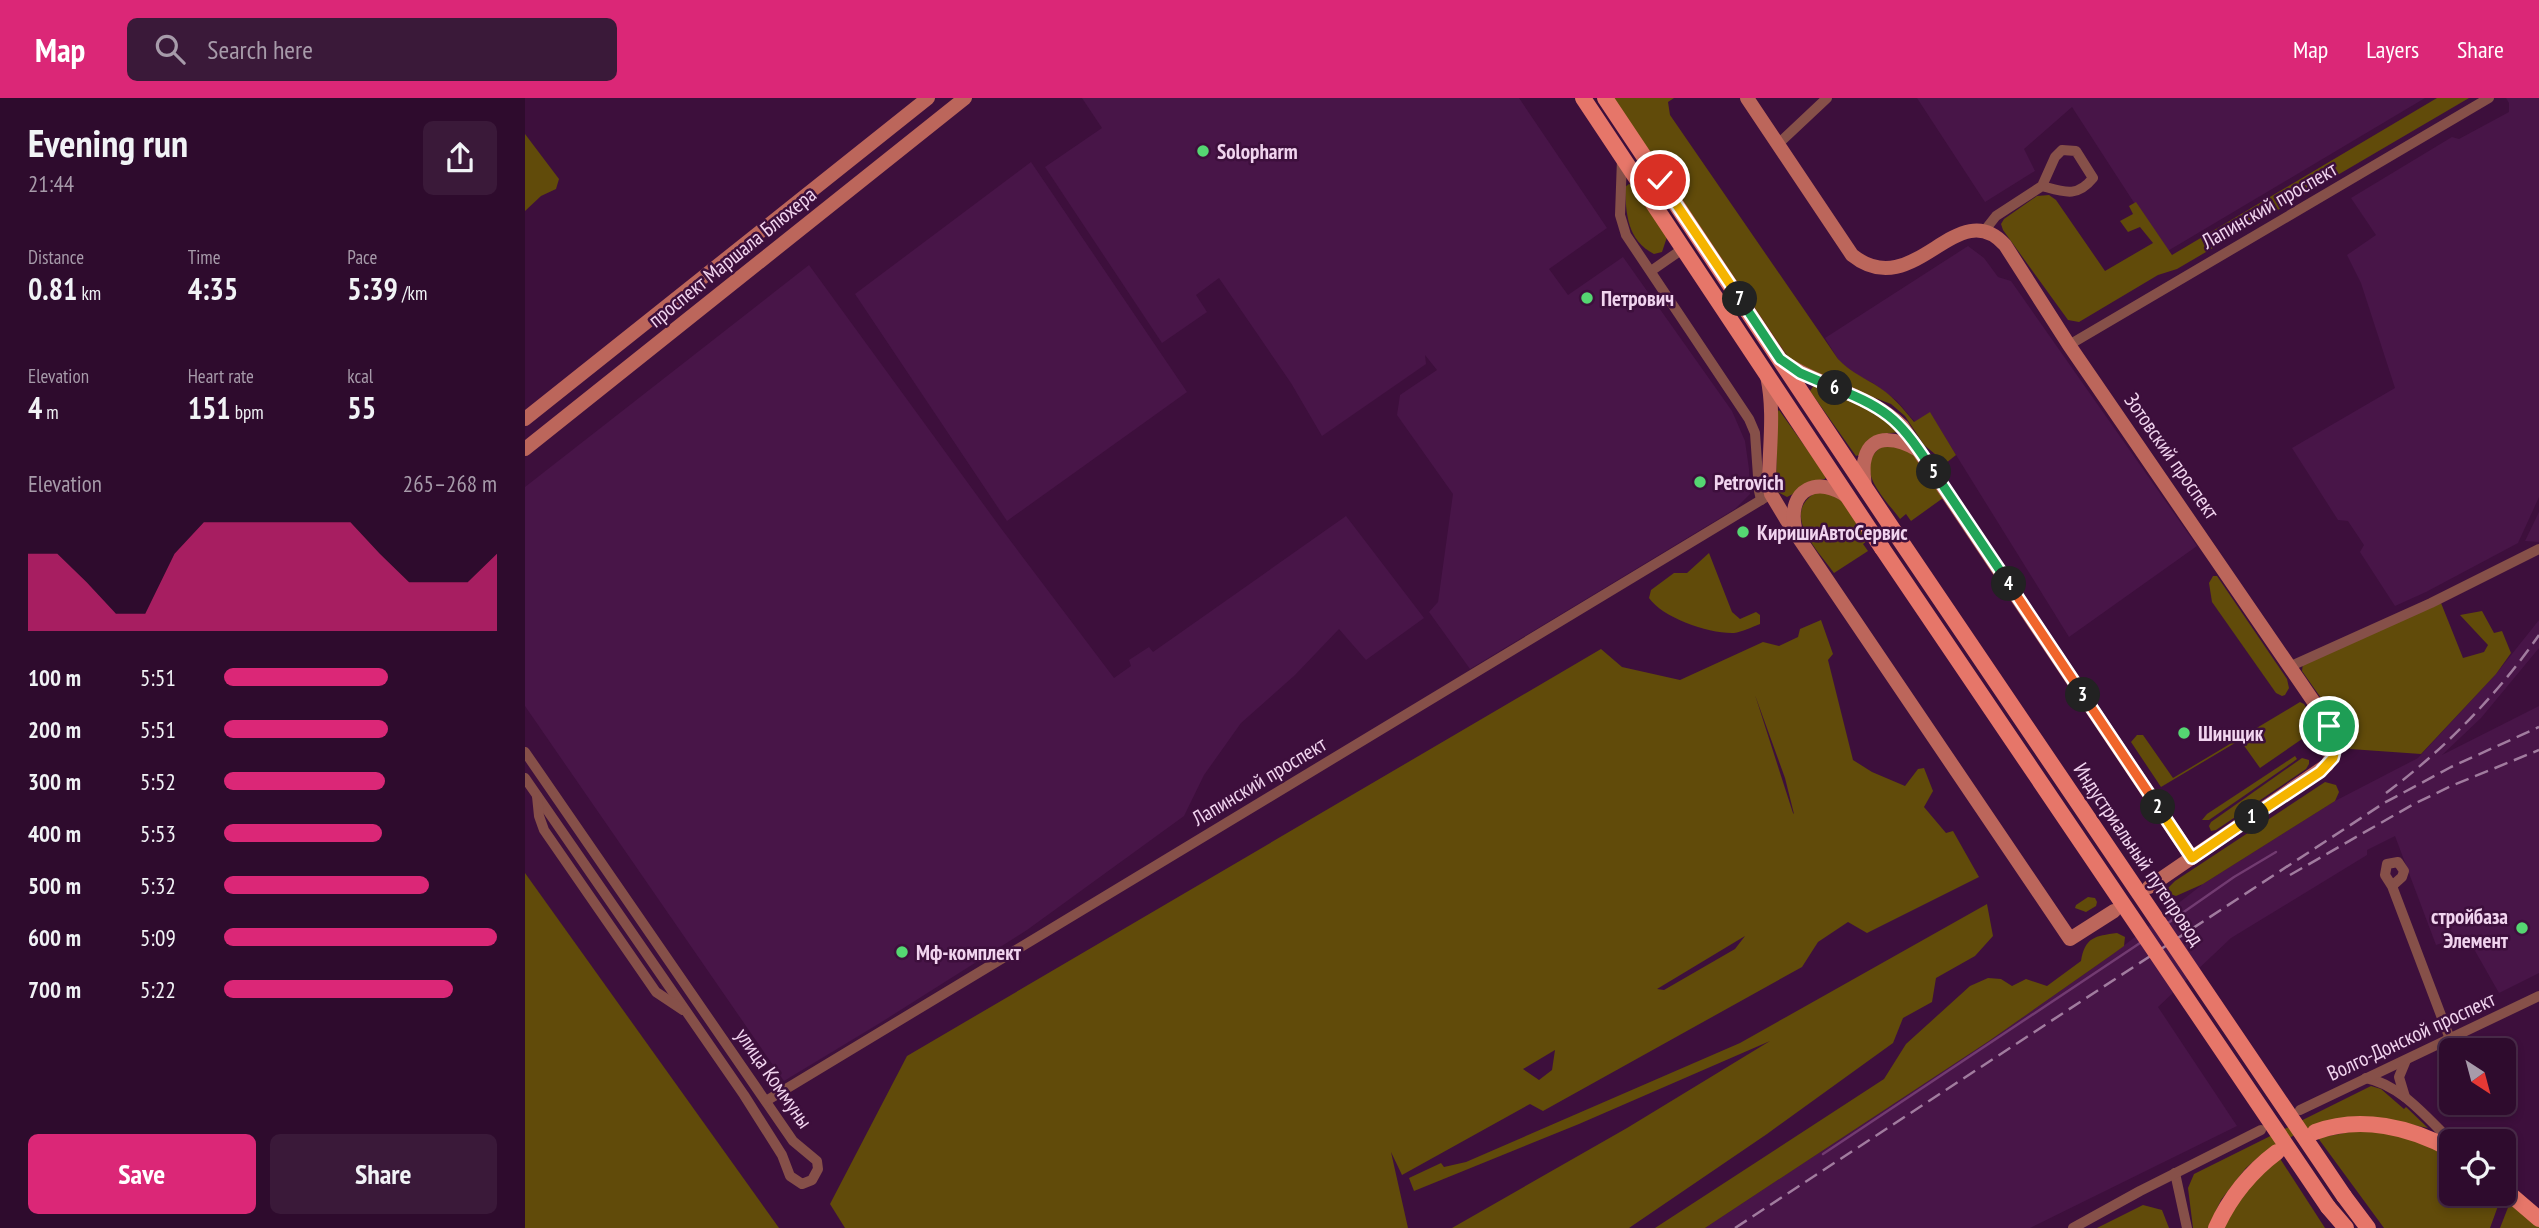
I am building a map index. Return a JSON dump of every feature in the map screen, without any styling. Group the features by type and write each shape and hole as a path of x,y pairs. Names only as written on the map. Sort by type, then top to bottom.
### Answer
{"main road":[{"name":"Индустриальный путепровод","path":"1583,98 1765,368 1882,548 2328,1207"},
{"name":"Индустриальный путепровод","path":"1605,98 1898,537 2368,1228"},
{"path":"2315,1132 2339,1126 2378,1125 2412,1132 2439,1144"},
{"path":"2215,1228 2231,1198 2247,1177 2277,1152"},
{"path":"2516,1199 2539,1219"},
{"path":"2328,1207 2339,1228"},
{"path":"2328,1207 2346,1228"}],"street":[{"name":"проспект Маршала Блюхера","path":"525,419 928,98"},
{"name":"проспект Маршала Блюхера","path":"525,449 965,98"},
{"path":"1747,98 1852,255 1871,267 1893,269 1919,258 1964,232 1985,230 1996,215 2042,186 2049,167 2062,150 2076,151 2093,177 2084,188 2074,192 2042,186"},
{"path":"1778,144 1827,98"},
{"name":"Лапинский проспект","path":"2069,345 2489,98"},
{"path":"1622,157 1622,225 1630,242 1737,398 1755,433 1759,491 1796,533 2070,939 2114,911"},
{"name":"Зотовский проспект","path":"1985,230 1996,235 2004,245 2069,345 2291,666 2321,711 2334,740 2335,750 2327,765 2149,887"},
{"path":"1651,271 1683,248"},
{"path":"1780,359 1800,373 1855,395 1889,413 1902,426 2192,858"},
{"path":"1765,368 1771,397 1769,484 1766,497"},
{"path":"1865,486 1865,455 1871,446 1881,440 1903,442 1921,453"},
{"path":"1796,533 1794,510 1796,501 1804,491 1813,486 1826,486 1837,489 1849,498"},
{"name":"Лапинский проспект","path":"766,1101 1766,497"},
{"path":"2291,666 2431,603 2539,549"},
{"name":"улица Коммуны","path":"525,752 797,1146 817,1161 818,1169 812,1180 802,1184 790,1177 782,1155 525,778"},
{"path":"2392,886 2450,1038"},
{"name":"Волго-Донской проспект","path":"2452,1038 2539,996"},
{"name":"Волго-Донской проспект","path":"2300,1110 2439,1044"},
{"path":"2405,1098 2399,1077 2406,1060"},
{"path":"2365,1078 2386,1084 2439,1130"},
{"path":"2073,1228 2262,1130"},
{"path":"2175,1173 2187,1228"}],"shaded area":[{"path":"1082,98 1519,98 1607,228 1549,269 1568,295 1623,257 1732,411 1745,441 1750,494 1735,509 1470,669 1429,612 1438,602 1453,494 1397,415 1400,395 1437,370 1425,355 1426,364 1322,436 1291,383 1219,278 1196,295 1207,312 1162,343 1045,167 1102,128"},
{"path":"1613,98 1674,98 1668,102 1670,115 1838,359 1886,392 1914,422 1930,412 1956,455 1946,463 1924,445 1905,416 1891,404 1807,372 1792,363"},
{"path":"1917,98 2425,98 2166,252 2072,107 2024,149 2035,171 1985,202"},
{"path":"2437,98 2469,98 2177,269 2158,275 2079,322 2068,320 2001,224 2004,219 2037,196 2049,195 2056,200 2105,271 2153,243 2140,227 2128,232 2120,221 2133,214 2129,206 2136,202 2172,255"},
{"path":"2506,98 2539,98 2539,497 2518,543 2395,606 2360,552 2364,545 2348,521 2338,520 2292,448 2395,388 2361,283 2347,255 2376,235 2351,198 2452,137 2459,139 2509,112"},
{"path":"525,134 559,179 556,189 541,196 525,211"},
{"path":"1031,162 1187,392 1007,521 855,294"},
{"path":"1629,184 1667,237 1662,252 1654,254 1633,234 1626,207 1625,187"},
{"path":"1968,246 1984,258 1998,277 2011,281 2197,546 2069,637 1930,413 1915,422 1897,401 1873,383 1851,373 1825,338"},
{"path":"809,265 1114,678 1131,666 1129,660 1149,647 1153,652 1346,516 1424,618 1366,660 1339,629 1295,675 1241,723 1204,775 1184,816 1027,930 784,1081 525,706 525,487"},
{"path":"1814,385 1877,409 1900,432 1881,434 1856,456 1810,391"},
{"path":"1779,410 1826,476 1825,479 1787,497 1776,491"},
{"path":"1886,444 1911,451 1943,498 1911,521 1906,514 1900,519 1873,481 1870,461 1875,452"},
{"path":"1817,492 1838,496 1869,539 1863,544 1868,551 1834,573 1805,532 1801,521 1801,510 1806,501"},
{"path":"2539,512 2539,542 2525,541"},
{"path":"1709,553 1732,612 1740,619 1756,612 1760,615 1760,624 1734,633 1712,631 1675,618 1649,598 1651,590 1674,573 1687,573"},
{"path":"2213,576 2217,576 2287,679 2289,688 2285,695 2276,693 2212,602 2209,583"},
{"path":"2441,603 2463,658 2484,652 2488,645 2460,615 2482,611 2494,633 2502,631 2511,653 2496,674 2421,754 2350,749 2333,715 2302,671 2303,663"},
{"path":"1821,620 1833,654 1828,660 1853,760 1872,772 1905,786 1918,769 1924,768 1933,791 1924,807 1946,833 1953,831 1979,877 1867,933 1848,922 1818,942 1802,967 1543,1111 1530,1104 1402,1175 1391,1152 1408,1228 845,1228 830,1204 907,1056 1601,649 1622,667 1680,680 1763,642 1779,646 1798,637 1800,629","holes":["1755,695 1785,778 1794,814 1793,813","1745,936 1735,949 1664,990 1657,989","1555,1050 1552,1070 1539,1080 1523,1069"]},
{"path":"2539,620 2539,648 2481,718 2442,755 2539,706 2539,973 2499,993 2466,935 2436,945 2395,836 2367,850 2367,855 2231,938 2158,1007 2237,1126 2030,1228 1705,1228 1989,1041 2113,954 2203,884 2335,801 2418,758 2496,674"},
{"path":"2300,702 2304,704 2318,728 2260,768 2240,740 2161,787 2131,742 2137,735 2143,735 2173,778"},
{"path":"2295,756 2297,759 2293,762 2209,820 2202,820 2207,814"},
{"path":"2302,758 2309,760 2306,769 2211,831 2211,822"},
{"path":"2325,782 2336,785 2339,792 2335,801 2203,884 2176,896 2170,894 2168,888 2175,881"},
{"path":"525,873 779,1228 525,1228"},
{"path":"2088,897 2095,898 2096,906 2086,912 2075,908 2076,905"},
{"path":"1987,904 1993,936 1975,956 1936,978 1932,1002 1903,1018 1893,1043 1767,1134 1629,1228 1452,1228 1627,1128 1770,1041 1579,1124 1414,1191 1409,1178 1441,1163 1444,1167 1466,1162 1740,1043"},
{"path":"2117,933 2125,937 2124,946 2113,954 1989,1041 1705,1228 1655,1228 1884,1079 1906,1044 1970,986 1988,978 2001,979 2012,986 2026,979 2047,986 2081,961 2088,942 2103,935"},
{"path":"2371,1086 2381,1089 2404,1109 2406,1107 2428,1128 2379,1118 2318,1125 2296,1134 2261,1155 2246,1168 2221,1200 2208,1228 2193,1228 2188,1188 2194,1174"},
{"path":"2360,1130 2395,1133 2439,1150 2439,1206 2498,1206 2490,1228 2384,1228 2318,1138"},
{"path":"2279,1157 2325,1228 2222,1228 2236,1201"},
{"path":"2143,1205 2162,1210 2169,1228 2097,1228"},
{"path":"2509,1206 2516,1206 2539,1226 2539,1228 2500,1228"}],"waterway":[{"path":"2168,923 2234,877 2276,852"},
{"path":"1823,1154 2143,941"}],"railway":[{"path":"2386,793 2429,758 2469,720 2506,679 2539,635"},
{"path":"1735,1228 2384,803 2451,767 2539,727"},
{"path":"2290,875 2412,805 2539,750"}],"place":[{"name":"Solopharm","path":"1203,151"},
{"name":"Петрович","path":"1587,298"},
{"name":"Petrovich","path":"1700,482"},
{"name":"КиришиАвтоСервис","path":"1743,532"},
{"name":"Шинщик","path":"2184,733"},
{"name":"стройбаза Элемент","path":"2522,928"},
{"name":"Мф-комплект","path":"902,952"}],"route":[{"path":"1660,180 1780,359 1800,373 1874,404 1889,413 1911,437 2192,858 2320,772 2333,758 2335,750 2329,726"}]}
